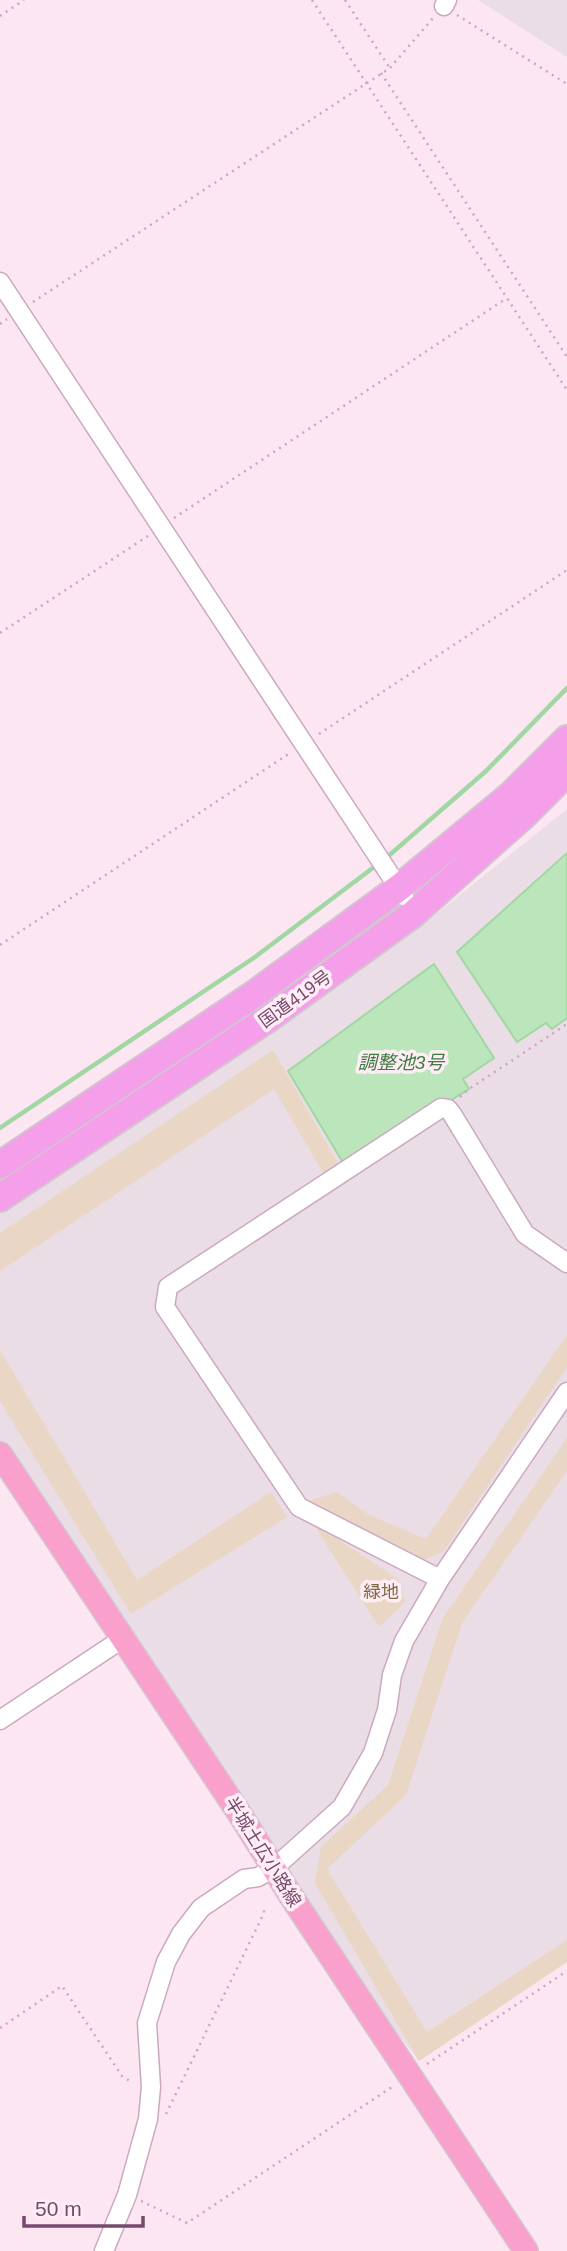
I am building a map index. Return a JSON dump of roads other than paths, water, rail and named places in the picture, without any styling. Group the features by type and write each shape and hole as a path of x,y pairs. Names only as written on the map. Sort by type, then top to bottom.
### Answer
{"highway":[{"name":"国道419号","path":"0,1165 253,995 400,887 511,795 567,739"},
{"name":"国道419号","path":"0,1198 269,1018 413,914 524,815 567,772"}],"main road":[{"name":"半城土広小路線","path":"0,1454 526,2251"}],"street":[{"path":"0,282 400,887 413,914"},
{"path":"440,1579 299,1507 165,1307 168,1287 441,1108 448,1109 525,1234 567,1263"},
{"path":"104,2251 127,2195 148,2119 151,2094 147,2022 166,1962 181,1934 201,1908 244,1879 258,1877 274,1868 342,1807 373,1753 387,1710 392,1675 404,1642 440,1579 567,1392"},
{"path":"0,1720 122,1639"}],"water":[{"path":"567,853 567,1018 552,1029 546,1023 517,1042 457,952"},
{"name":"調整池3号","path":"434,964 494,1058 463,1079 469,1089 345,1166 288,1071"}],"waterway":[{"path":"385,859 486,771 567,688"},
{"path":"0,1128 255,957 378,864"}],"park label":[{"name":"緑地","path":"381,1592"}]}
